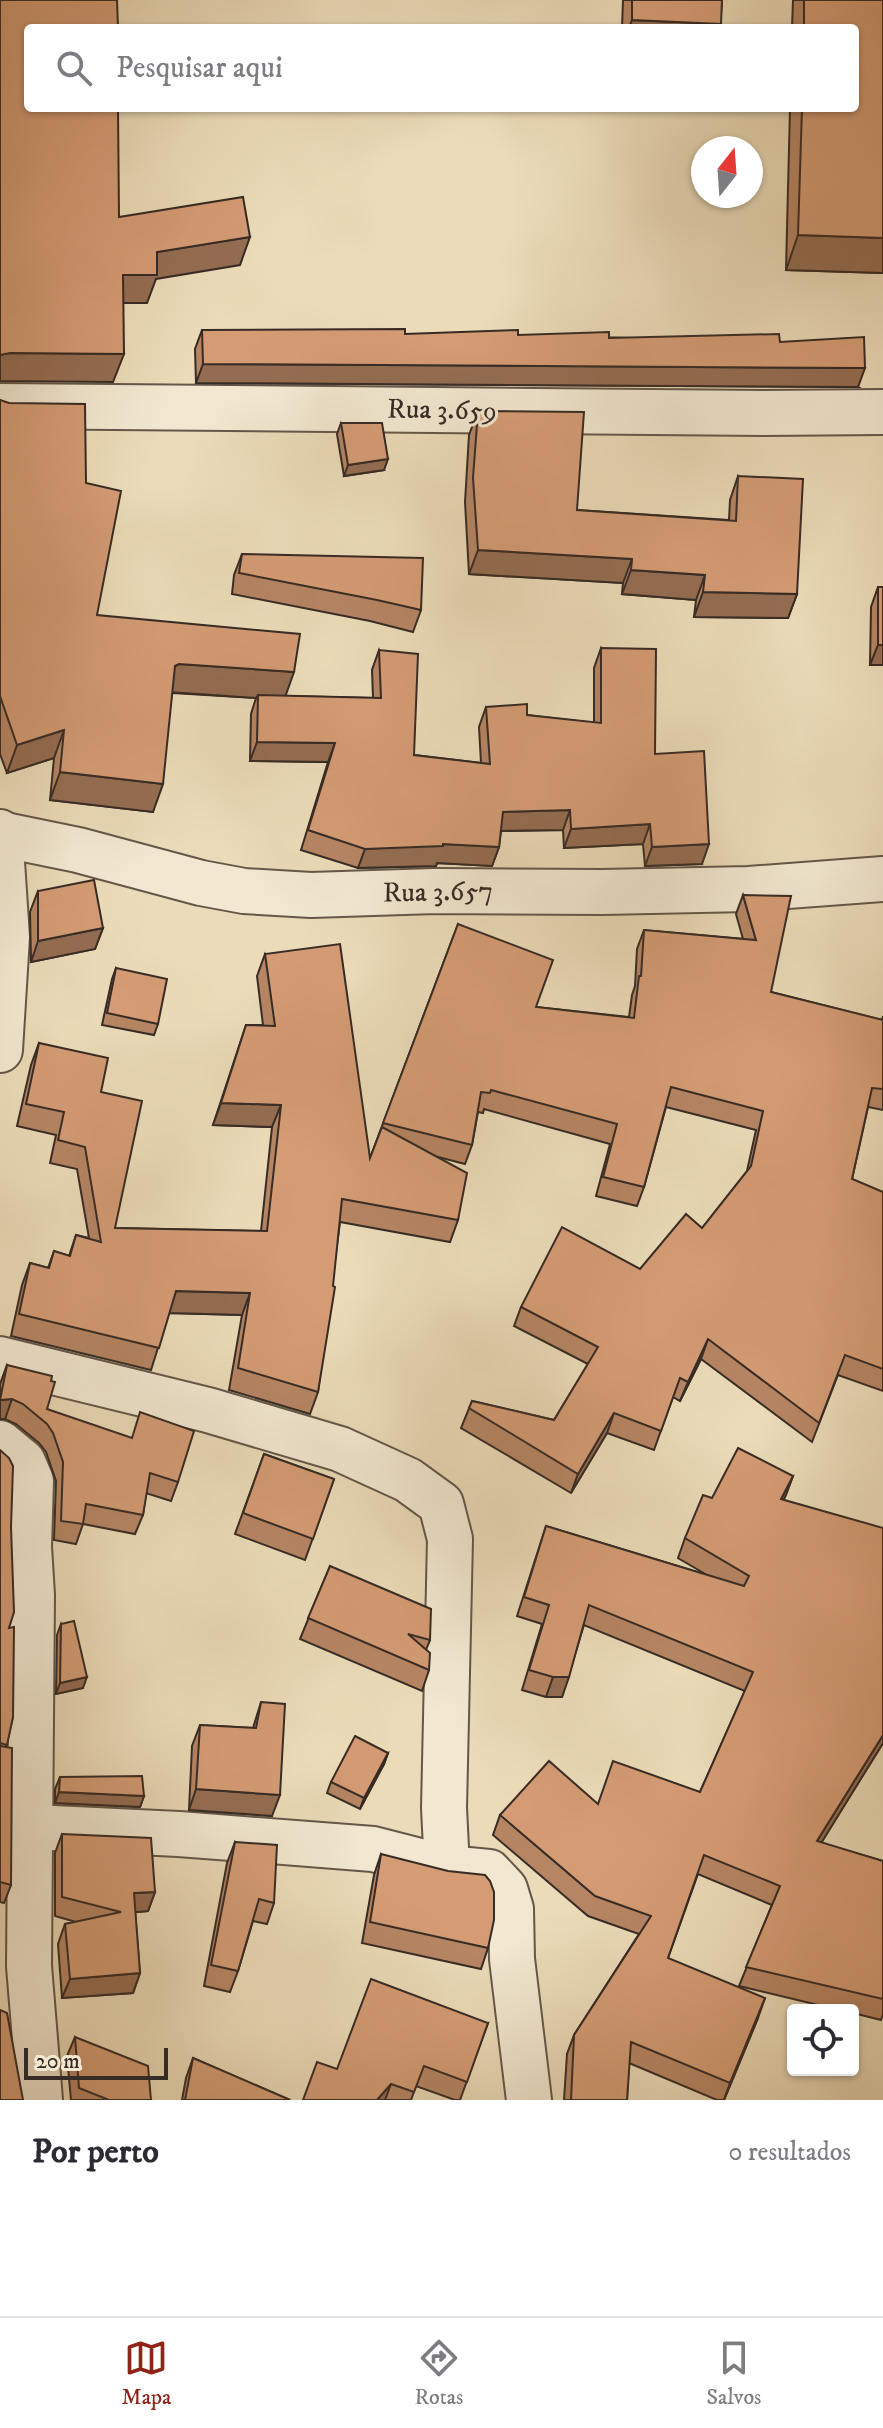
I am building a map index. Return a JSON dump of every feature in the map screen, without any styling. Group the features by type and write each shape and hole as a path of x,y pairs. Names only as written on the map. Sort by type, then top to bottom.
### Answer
{"street":[{"name":"Rua 3.659","path":"0,406 883,412"},
{"name":"Rua 3.657","path":"0,833 201,883 244,891 311,895 749,889 883,879"},
{"path":"0,833 7,937 0,1050"},
{"path":"0,1359 208,1410 340,1449 408,1480 441,1504 450,1539 444,1808 447,1868"},
{"path":"0,1443 23,1462 31,1481 32,1827 29,1966 40,2100"},
{"path":"32,1827 195,1835 373,1849 447,1868 489,1872 505,1889 511,1909 512,1959 529,2100"}],"building":[{"path":"0,0 117,0 118,24 24,24 24,112 118,112 119,217 243,197 250,237 157,252 157,275 123,275 124,354 0,355"},
{"path":"632,0 722,0 721,24 632,20"},
{"path":"804,0 883,0 883,238 798,235 802,112 859,112 859,24 804,24"},
{"path":"405,329 405,334 518,330 518,335 609,332 609,338 779,334 780,342 864,337 865,368 203,364 202,330"},
{"path":"0,400 9,403 85,404 86,483 121,491 97,615 300,634 294,672 175,666 163,784 60,772 64,730 17,745 0,696"},
{"path":"478,411 584,412 577,510 736,521 738,476 803,479 797,594 703,592 705,575 631,570 632,559 478,550 473,478"},
{"path":"341,423 382,423 388,459 348,465"},
{"path":"242,554 423,558 421,610 239,573"},
{"path":"878,587 883,587 883,645 878,645"},
{"path":"601,648 656,649 655,754 704,751 709,844 652,847 650,824 571,829 570,810 503,812 499,847 443,844 365,849 308,830 335,743 257,742 258,695 381,698 379,650 418,654 414,755 490,764 486,707 527,704 527,715 601,723"},
{"path":"94,880 103,928 38,941 38,891"},
{"path":"743,895 791,896 771,992 883,1020 883,1089 872,1088 852,1179 883,1192 883,1369 845,1355 819,1423 708,1339 688,1382 680,1378 661,1431 614,1413 578,1474 469,1408 472,1401 554,1420 598,1347 521,1307 562,1227 640,1269 686,1214 702,1228 751,1166 763,1111 671,1087 644,1187 603,1177 617,1124 491,1090 490,1093 481,1092 472,1145 383,1123 458,924 553,960 536,1007 634,1018 644,930 756,940"},
{"path":"340,944 370,1158 382,1127 467,1173 458,1220 342,1199 335,1287 318,1392 238,1368 250,1293 176,1291 159,1348 19,1314 30,1263 49,1268 54,1251 70,1256 76,1235 101,1242 85,1147 58,1140 64,1112 26,1104 39,1043 108,1058 101,1092 142,1101 115,1228 267,1231 281,1105 221,1103 246,1025 275,1026 265,954"},
{"path":"116,968 167,979 158,1024 107,1013"},
{"path":"7,1365 52,1376 51,1381 55,1382 47,1409 132,1438 140,1412 194,1431 178,1482 150,1473 143,1515 86,1504 83,1524 61,1521 63,1462 53,1433 23,1404 12,1399 0,1400"},
{"path":"738,1448 793,1476 781,1499 883,1528 883,1735 817,1841 883,1861 883,1999 746,1967 780,1886 704,1855 668,1958 765,1998 730,2083 631,2042 627,2100 571,2100 574,2035 651,1916 595,1896 500,1815 549,1761 598,1804 613,1761 700,1792 753,1672 589,1605 569,1677 553,1677 529,1670 549,1605 524,1597 546,1526 744,1586 749,1576 685,1538 703,1495 712,1498"},
{"path":"0,1450 13,1466 11,1527 14,1612 9,1628 14,1627 13,1717 7,1745 0,1743"},
{"path":"264,1454 334,1479 313,1539 243,1513"},
{"path":"330,1566 431,1609 430,1640 408,1634 430,1653 429,1670 308,1618"},
{"path":"74,1621 87,1677 60,1683 61,1624"},
{"path":"261,1702 285,1704 280,1795 196,1789 200,1725 256,1728"},
{"path":"355,1736 388,1753 364,1798 331,1782"},
{"path":"0,1746 12,1748 11,1885 0,1882"},
{"path":"142,1776 144,1796 59,1792 60,1777"},
{"path":"62,1834 151,1838 155,1892 134,1893 140,1973 70,1979 65,1924 121,1912 62,1897"},
{"path":"235,1842 277,1845 274,1903 259,1899 238,1971 211,1965"},
{"path":"381,1854 448,1871 485,1875 494,1892 494,1920 488,1948 370,1922"},
{"path":"371,1979 488,2023 467,2082 424,2066 414,2092 391,2084 377,2100 303,2100 317,2062 337,2069"},
{"path":"0,2010 7,2013 23,2100 0,2100"},
{"path":"75,2037 148,2066 151,2100 109,2100 79,2088"},
{"path":"193,2058 290,2100 185,2100"}]}
